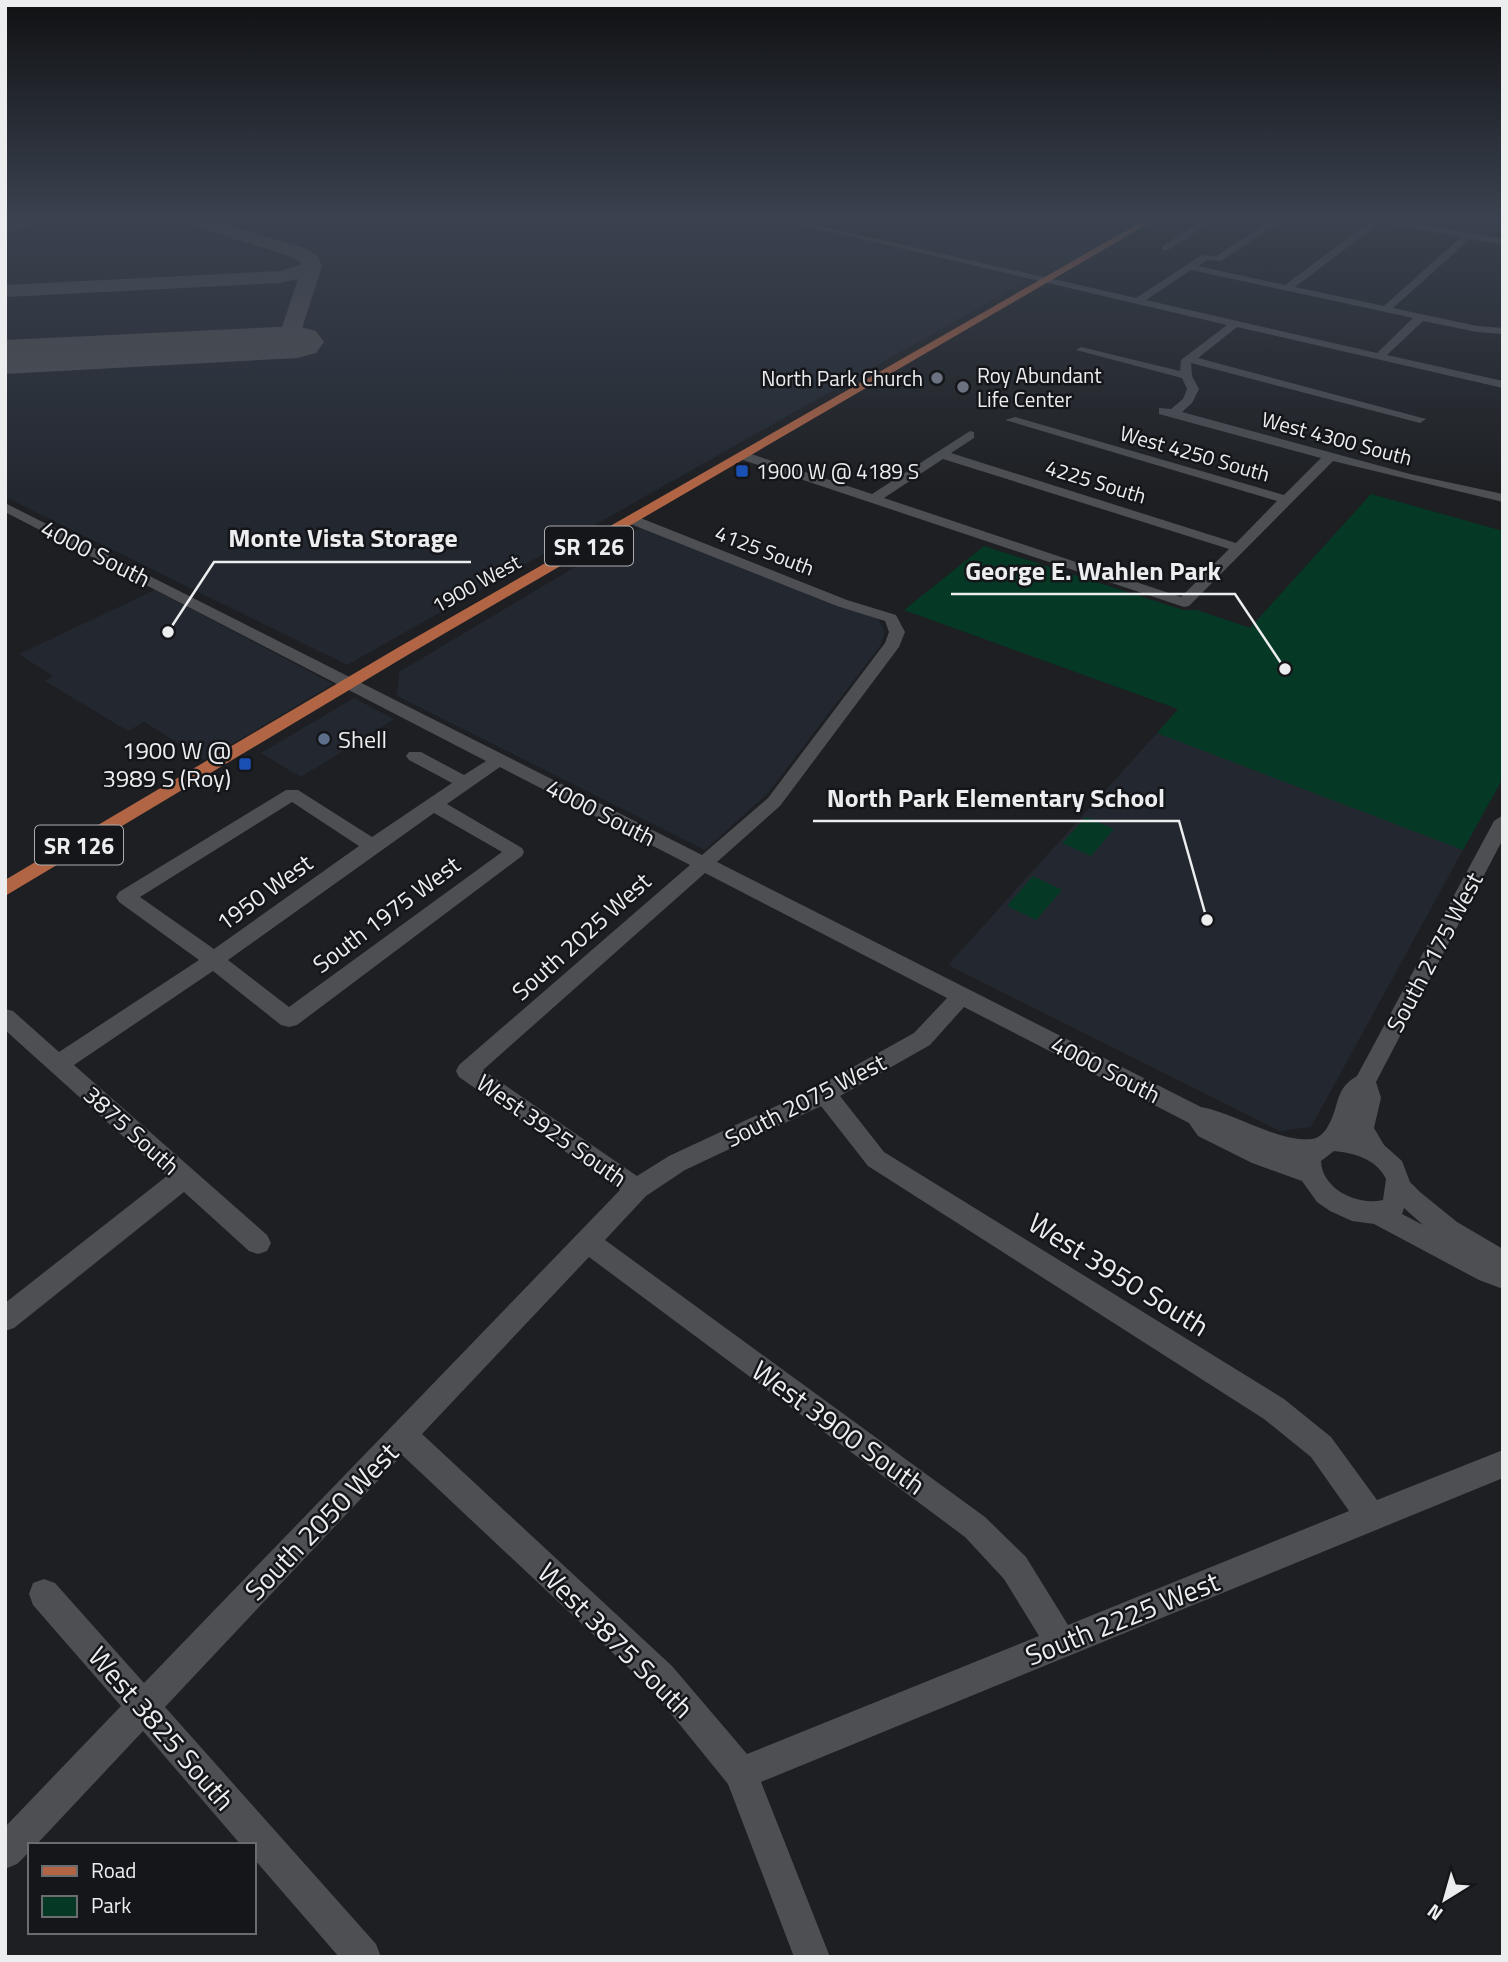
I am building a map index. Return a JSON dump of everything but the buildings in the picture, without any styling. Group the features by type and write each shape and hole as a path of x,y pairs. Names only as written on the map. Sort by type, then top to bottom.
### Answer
{"main road":[{"name":"1900 West","path":"5,889 350,683 997,310"}],"street":[{"path":"1176,310 1503,385"},
{"path":"1389,310 1477,329 1501,328"},
{"path":"1380,356 1421,317"},
{"path":"1081,350 1186,376 1185,362 1236,323"},
{"path":"1190,359 1327,392 1342,399 1420,419"},
{"name":"West 4300 South","path":"1186,376 1193,389 1188,401 1168,413 1408,477 1503,498"},
{"name":"West 4250 South","path":"1011,421 1287,500"},
{"path":"874,499 970,435"},
{"name":"4225 South","path":"941,454 1239,548"},
{"path":"744,456 1184,603 1330,456"},
{"name":"4000 South","path":"5,507 1197,1116 1206,1129 1260,1156 1319,1155"},
{"name":"4125 South","path":"633,520 842,603 882,616"},
{"name":"South 2025 West","path":"467,1071 774,802 893,644 897,632 895,625 891,618 882,616"},
{"path":"415,756 465,783"},
{"name":"1950 West","path":"59,1064 214,960 372,846 499,760"},
{"path":"214,960 126,897 292,794 372,846"},
{"name":"South 1975 West","path":"214,960 289,1019 515,852 433,804"},
{"name":"South 2175 West","path":"1319,1155 1339,1128 1353,1089 1365,1082 1503,821"},
{"name":"South 2075 West","path":"637,1189 677,1163 825,1094 922,1039 961,996"},
{"name":"3875 South","path":"5,1017 258,1243"},
{"name":"West 3925 South","path":"467,1071 637,1189"},
{"name":"South 2175 West","path":"1365,1082 1370,1098 1362,1128 1375,1152"},
{"name":"West 3950 South","path":"825,1094 876,1159 1275,1409 1321,1447 1371,1517"},
{"path":"1400,1188 1392,1208 1377,1213 1341,1207 1321,1192 1319,1155 1350,1142 1375,1152 1393,1168 1400,1188 1418,1208 1443,1228 1503,1262"},
{"path":"5,1319 184,1177"},
{"name":"South 2050 West","path":"5,1852 637,1189"},
{"path":"1377,1213 1488,1272 1503,1277"},
{"name":"West 3900 South","path":"587,1241 975,1527 1015,1568 1061,1643"},
{"name":"West 3875 South","path":"402,1436 661,1677 741,1773 812,1957"},
{"name":"South 2225 West","path":"741,1773 1503,1464"},
{"name":"West 3825 South","path":"44,1594 363,1957"}],"shaded area":[{"path":"5,310 976,310 347,665 5,497"},
{"path":"644,526 875,613 885,632 880,646 768,793 705,850 397,696 399,672"},
{"path":"155,590 333,684 205,760 144,722 128,731 45,681 53,676 19,654"},
{"path":"354,698 394,719 301,777 261,753"},
{"path":"1157,733 1463,850 1311,1127 1280,1131 948,965"}],"green space":[{"path":"1371,494 1503,531 1503,778 1463,850 1157,733 1178,709 904,610 984,546 1183,610 1197,610 1250,628"},
{"path":"1086,817 1114,829 1091,856 1062,843"},
{"path":"1033,876 1062,890 1036,920 1007,906"}],"taxiway":[{"path":"288,342 298,310"}],"runway":[{"path":"5,357 297,342"}],"place":[{"name":"North Park Church","path":"937,378"},
{"name":"Roy Abundant Life Center","path":"963,387"},
{"name":"1900 W @ 4189 S","path":"742,471"},
{"name":"Monte Vista Storage","path":"168,632"},
{"name":"George E. Wahlen Park","path":"1285,669"},
{"name":"Shell","path":"324,739"},
{"name":"1900 W @ 3989 S (Roy)","path":"245,764"},
{"name":"North Park Elementary School","path":"1207,920"}]}
